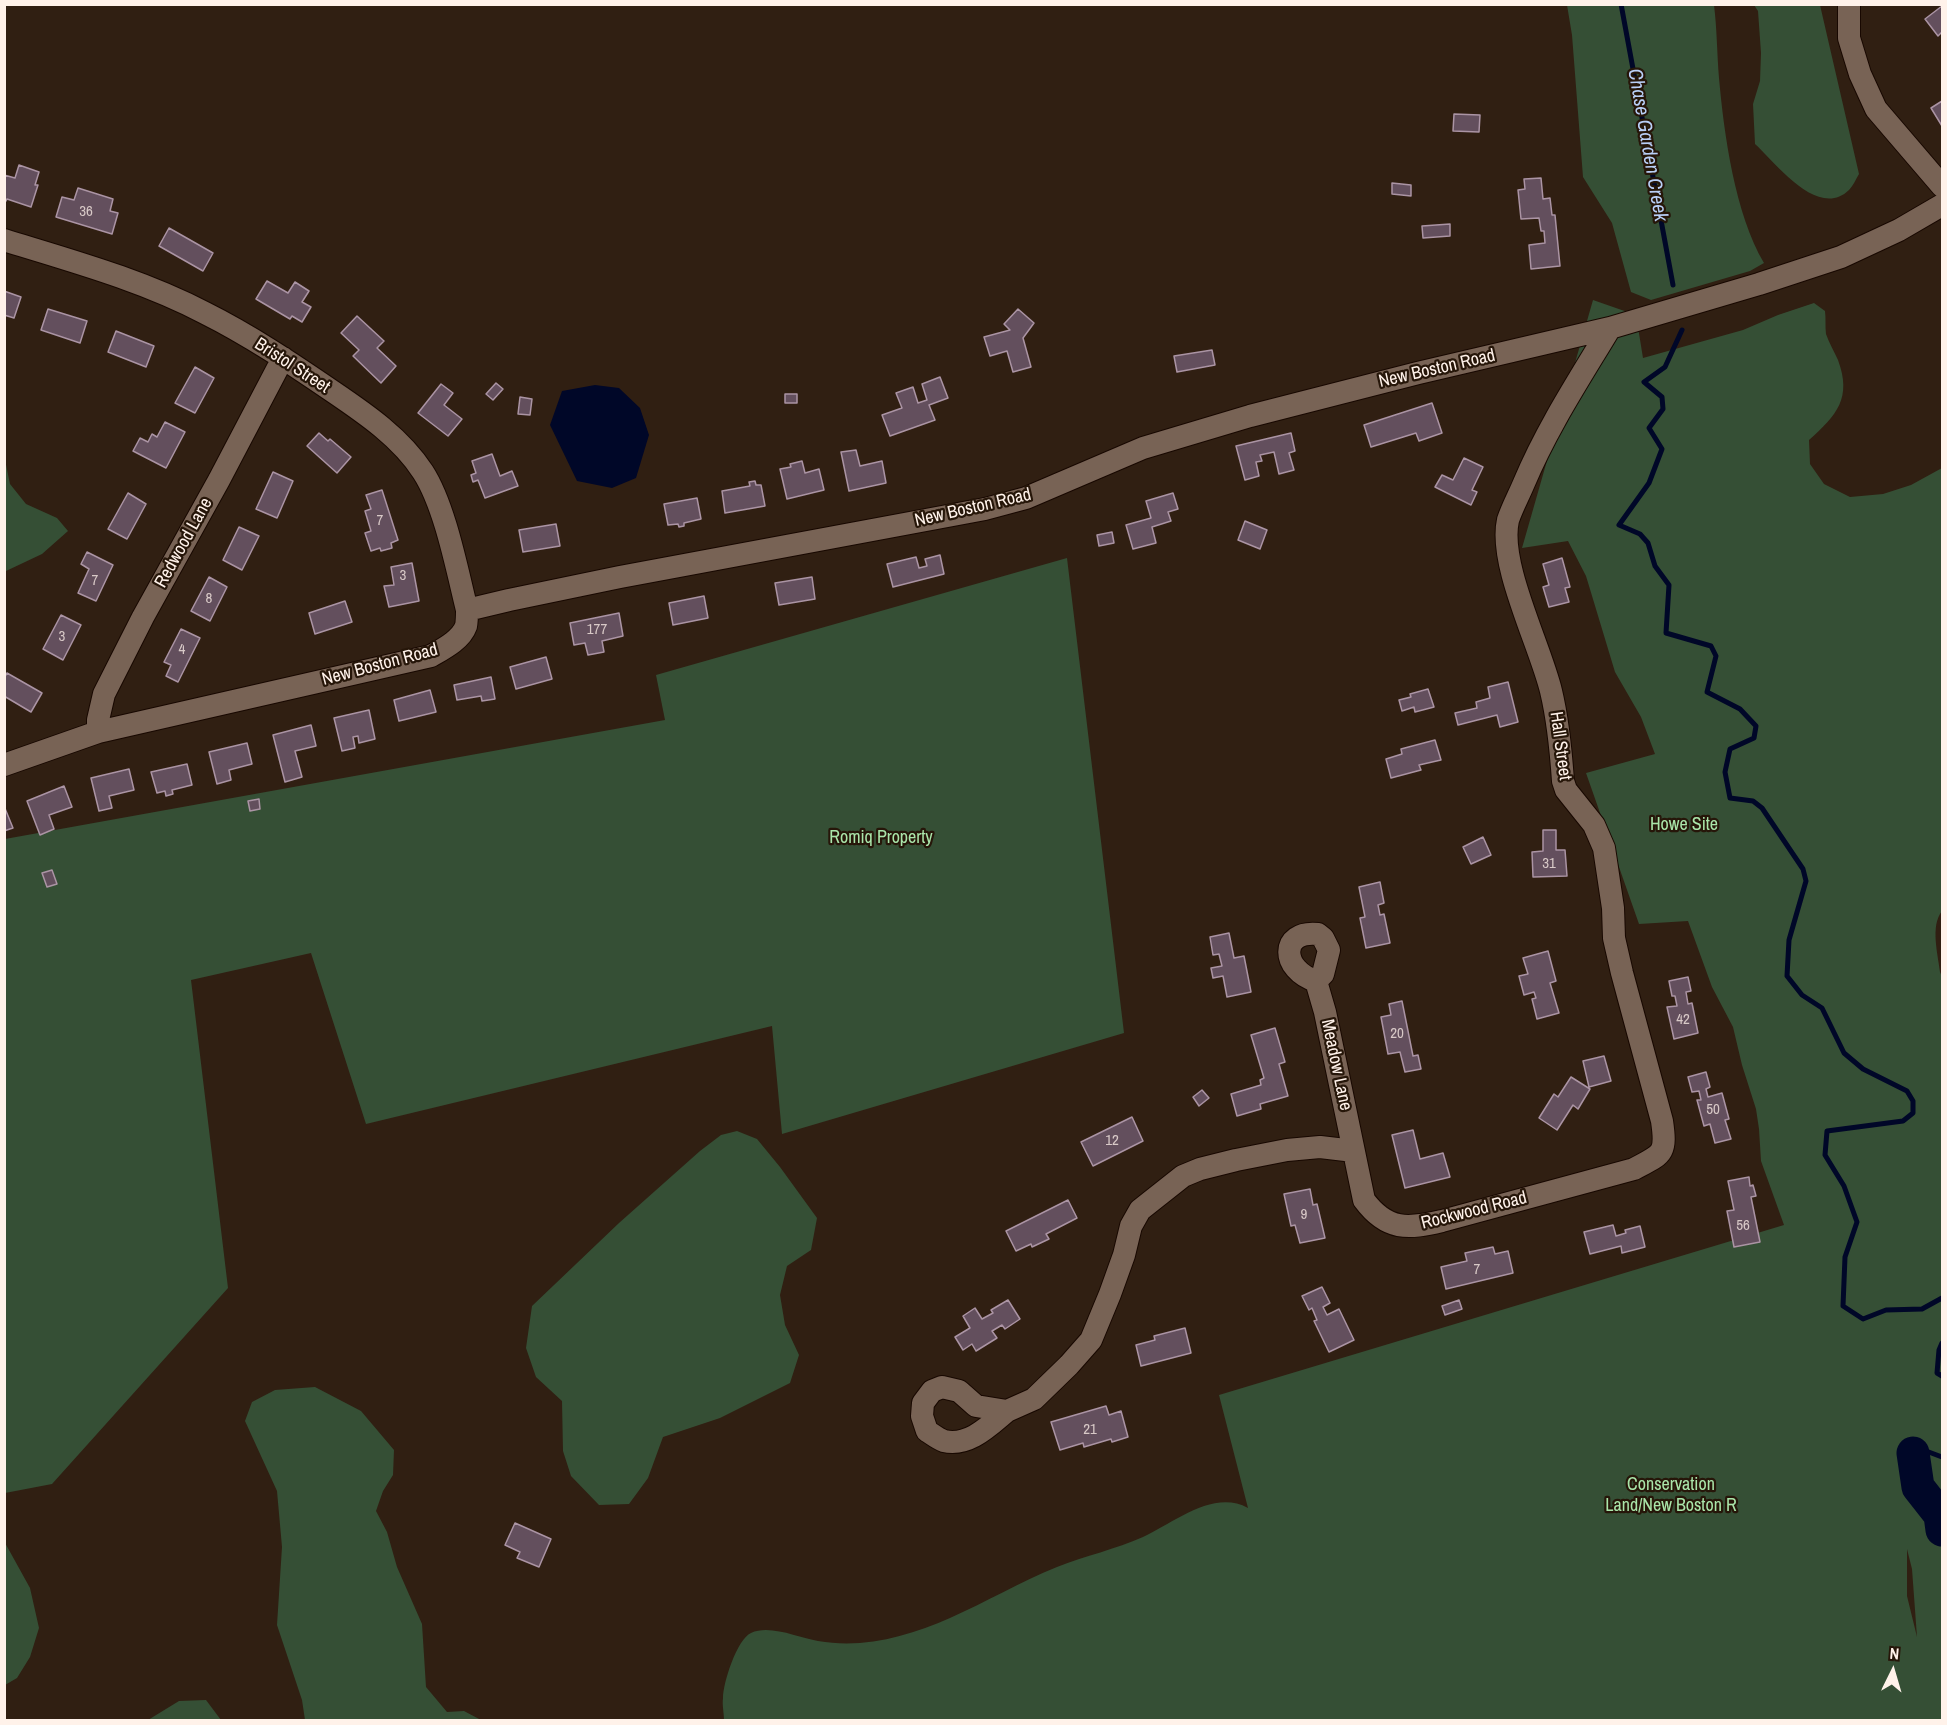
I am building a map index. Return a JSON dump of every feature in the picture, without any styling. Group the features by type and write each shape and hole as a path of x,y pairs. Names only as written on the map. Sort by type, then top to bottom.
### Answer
{"street":[{"path":"1849,4 1849,38 1860,74 1876,110 1942,186"},
{"name":"New Boston Road","path":"4,765 98,732 431,656 447,647 466,627 467,610 621,577 985,509 1026,498 1143,448 1250,416 1610,327 1759,284 1841,257 1899,230 1942,205"},
{"name":"Bristol Street","path":"4,240 88,266 205,312 283,358 387,432 404,447 424,474 433,491 444,521 467,610"},
{"name":"Hall Street","path":"1610,327 1530,469 1508,522 1507,540 1513,577 1552,693 1563,781 1566,790 1594,825 1604,849 1610,881 1614,938 1657,1100 1665,1139 1659,1156 1641,1165"},
{"name":"Redwood Lane","path":"98,732 98,720 104,694 283,358"},
{"name":"Meadow Lane","path":"1316,981 1354,1150"},
{"path":"1007,1411 1034,1399 1091,1340 1124,1255 1131,1226 1140,1210 1170,1185 1183,1176 1200,1169 1287,1150 1320,1147 1354,1150"},
{"name":"Rockwood Road","path":"1354,1150 1364,1200 1385,1222 1405,1227 1453,1218 1634,1169 1641,1165"}],"green space":[{"path":"1567,5 1714,5 1721,100 1732,173 1745,221 1764,263 1750,271 1651,300 1631,292 1612,223 1583,177 1572,35"},
{"path":"1754,5 1820,5 1859,174 1849,190 1837,197 1824,198 1811,194 1786,175 1755,144 1753,104 1760,81 1761,53 1758,11"},
{"path":"1593,300 1636,315 1643,358 1743,330 1814,303 1825,311 1826,334 1838,360 1843,385 1839,405 1834,414 1809,440 1810,464 1824,484 1850,497 1883,494 1911,485 1942,468 1942,911 1936,924 1936,932 1942,977 1942,1720 724,1720 723,1701 728,1672 736,1652 751,1633 776,1631 835,1643 869,1642 902,1635 950,1618 1057,1567 1143,1537 1194,1510 1221,1503 1235,1503 1248,1508 1219,1395 1784,1225 1761,1161 1756,1109 1733,1027 1712,987 1688,921 1639,924 1586,773 1655,754 1641,717 1615,672 1586,576 1568,541 1522,548","holes":["1907,1549 1912,1569 1917,1637 1907,1596"]},
{"path":"4,455 10,484 26,504 57,518 68,531 42,554 6,571"},
{"name":"Romiq Property","path":"1067,558 1124,1033 782,1134 772,1026 366,1124 311,953 191,980 228,1288 52,1484 5,1493 5,839 665,720 656,675"},
{"path":"737,1131 757,1139 817,1218 811,1250 787,1266 780,1295 785,1325 799,1355 790,1383 720,1418 663,1437 648,1478 629,1504 599,1505 571,1476 563,1451 562,1401 536,1377 526,1348 532,1306 619,1223 700,1151 721,1135"},
{"path":"315,1387 361,1411 394,1450 393,1475 383,1491 376,1511 387,1532 397,1567 422,1624 426,1687 447,1712 464,1711 481,1720 305,1720 302,1700 277,1625 282,1547 277,1491 245,1421 252,1402 275,1390"},
{"path":"4,1541 30,1588 39,1628 30,1657 17,1678 5,1685"},
{"path":"206,1700 221,1720 148,1720 179,1701"}],"water":[{"path":"595,385 619,388 640,408 649,435 636,478 612,488 577,481 550,425 562,391"}],"building":[{"path":"1942,6 1942,32 1938,36 1925,19"},
{"path":"1942,101 1942,126 1931,108"},
{"path":"1454,114 1480,115 1479,132 1453,131"},
{"path":"19,165 39,172 35,185 38,185 31,207 7,199 4,204 4,175 15,178"},
{"path":"1541,178 1543,199 1550,198 1552,215 1555,215 1560,266 1531,269 1529,245 1545,243 1544,231 1541,231 1539,218 1521,219 1518,190 1525,189 1524,179"},
{"path":"1392,183 1411,185 1411,196 1392,194"},
{"path":"78,188 113,199 110,211 118,213 112,234 56,217 62,197 74,200"},
{"path":"1450,224 1450,236 1423,238 1422,226"},
{"path":"169,228 213,253 203,271 159,246"},
{"path":"267,281 288,293 295,282 309,291 302,302 311,307 302,322 292,316 290,319 256,299"},
{"path":"4,291 21,297 14,318 4,315"},
{"path":"48,309 87,321 80,343 41,330"},
{"path":"1018,309 1034,323 1023,338 1031,367 1013,372 1007,351 990,356 984,337 1010,330 1004,324"},
{"path":"357,316 384,341 377,348 396,366 381,383 353,356 359,350 341,333"},
{"path":"116,331 154,346 146,367 108,352"},
{"path":"1212,350 1215,365 1177,372 1174,356"},
{"path":"195,367 214,378 195,413 175,403"},
{"path":"940,377 948,398 929,405 935,420 890,436 882,415 902,408 896,393 913,387 918,403 927,400 922,384"},
{"path":"496,383 503,389 493,400 486,394"},
{"path":"441,384 453,393 444,405 462,419 448,436 418,413"},
{"path":"785,394 797,394 797,403 785,403"},
{"path":"520,397 532,399 530,415 518,414"},
{"path":"1432,403 1442,433 1419,441 1416,433 1371,447 1364,425"},
{"path":"165,422 185,432 166,468 133,451 140,438 148,442 152,434 157,437"},
{"path":"319,433 351,457 337,473 307,446"},
{"path":"1291,433 1295,451 1289,453 1294,470 1279,474 1274,452 1260,455 1262,461 1256,462 1259,476 1245,480 1236,446"},
{"path":"856,450 860,466 882,461 886,483 849,491 841,452"},
{"path":"492,454 500,476 512,471 518,486 485,498 478,480 473,482 471,475 476,473 472,461"},
{"path":"1464,458 1483,467 1472,490 1477,492 1471,505 1435,487 1442,475 1453,480"},
{"path":"802,461 805,473 819,469 824,490 787,499 780,469 791,467 790,464"},
{"path":"273,472 293,481 277,518 256,509"},
{"path":"755,481 756,485 761,485 765,506 725,513 722,491 750,486 749,482"},
{"path":"382,490 398,540 391,543 392,548 371,551 365,533 371,531 365,511 371,509 366,495"},
{"path":"128,493 146,504 127,539 108,529"},
{"path":"1173,493 1178,509 1168,512 1171,521 1152,527 1156,543 1133,549 1126,525 1151,518 1146,501"},
{"path":"697,498 701,519 684,523 684,526 679,527 678,524 668,525 664,504"},
{"path":"1245,521 1267,530 1260,549 1238,540"},
{"path":"556,524 560,546 523,552 519,530"},
{"path":"239,527 259,536 242,570 223,560"},
{"path":"1112,532 1114,543 1099,546 1097,535"},
{"path":"87,552 113,565 96,601 78,593 89,569 81,564"},
{"path":"940,555 944,574 893,587 887,564 916,557 919,568 927,566 925,559"},
{"path":"1562,558 1570,587 1565,588 1569,602 1549,607 1543,587 1549,585 1543,564"},
{"path":"412,563 419,601 389,607 384,586 394,585 391,567"},
{"path":"209,577 227,587 210,621 191,611"},
{"path":"812,577 815,599 779,605 775,583"},
{"path":"704,596 708,618 673,625 669,603"},
{"path":"345,601 352,622 315,634 309,613"},
{"path":"619,613 623,636 602,641 604,652 588,655 585,643 574,645 570,623"},
{"path":"61,615 81,625 63,660 43,649"},
{"path":"181,629 200,638 178,682 166,676 171,665 164,662"},
{"path":"546,657 552,679 516,689 510,667"},
{"path":"7,673 42,693 31,712 4,696 4,678"},
{"path":"491,677 495,699 482,701 481,696 457,700 454,685"},
{"path":"1508,682 1518,722 1500,727 1497,715 1458,725 1455,713 1477,708 1476,702 1490,698 1488,687"},
{"path":"1428,689 1434,707 1415,712 1414,707 1402,711 1399,700"},
{"path":"430,690 436,712 399,721 394,700"},
{"path":"369,710 375,739 359,743 358,736 353,737 355,748 342,751 334,718"},
{"path":"311,725 316,746 295,751 302,777 285,782 273,735"},
{"path":"1435,740 1441,760 1419,765 1421,770 1391,778 1386,759 1402,754 1401,749"},
{"path":"247,743 252,764 229,770 231,780 217,784 209,752"},
{"path":"187,764 192,785 172,790 173,794 166,796 165,791 157,793 151,772"},
{"path":"129,769 134,790 109,796 112,808 99,811 91,778"},
{"path":"64,786 72,807 49,815 54,829 40,835 27,801"},
{"path":"259,799 260,809 250,811 248,801"},
{"path":"4,806 13,828 4,831"},
{"path":"1543,830 1556,830 1556,850 1565,850 1567,876 1533,877 1532,852 1543,851"},
{"path":"1483,837 1491,855 1471,864 1463,847"},
{"path":"52,870 57,884 47,887 42,873"},
{"path":"1380,882 1384,903 1378,905 1380,915 1384,914 1390,943 1366,948 1360,918 1365,917 1359,887"},
{"path":"1229,933 1234,958 1244,956 1251,992 1227,997 1223,976 1213,978 1211,968 1222,966 1219,954 1213,955 1210,937"},
{"path":"1548,951 1556,981 1550,983 1559,1013 1537,1019 1532,999 1536,998 1534,992 1524,995 1519,976 1528,974 1523,958"},
{"path":"1688,977 1691,991 1686,992 1688,1004 1692,1003 1698,1033 1674,1039 1667,1007 1677,1006 1669,981"},
{"path":"1402,1001 1413,1056 1418,1055 1421,1069 1405,1072 1400,1052 1388,1054 1381,1017 1391,1015 1389,1004"},
{"path":"1275,1028 1285,1062 1279,1064 1288,1096 1260,1104 1261,1109 1237,1116 1231,1094 1261,1085 1260,1080 1264,1078 1251,1035"},
{"path":"1604,1056 1611,1081 1589,1087 1583,1061"},
{"path":"1706,1072 1710,1087 1706,1089 1708,1097 1722,1093 1729,1119 1725,1120 1731,1139 1715,1143 1710,1124 1704,1126 1697,1100 1701,1100 1699,1091 1692,1092 1688,1077"},
{"path":"1571,1077 1590,1089 1578,1109 1573,1105 1557,1130 1539,1118 1554,1094 1558,1097"},
{"path":"1202,1090 1209,1098 1199,1106 1193,1097"},
{"path":"1132,1117 1143,1141 1093,1166 1081,1142"},
{"path":"1413,1130 1420,1159 1443,1153 1450,1177 1405,1188 1392,1135"},
{"path":"1749,1177 1750,1186 1753,1185 1756,1196 1751,1197 1760,1242 1734,1247 1727,1211 1734,1210 1728,1181"},
{"path":"1310,1189 1313,1205 1317,1204 1325,1238 1300,1243 1295,1225 1291,1226 1284,1194"},
{"path":"1068,1200 1077,1218 1046,1234 1049,1239 1016,1251 1006,1231"},
{"path":"1613,1225 1616,1236 1626,1233 1625,1230 1640,1226 1645,1247 1622,1253 1621,1246 1590,1254 1584,1232"},
{"path":"1493,1247 1495,1254 1508,1251 1513,1273 1446,1289 1441,1267 1467,1261 1465,1253"},
{"path":"1322,1287 1330,1303 1323,1307 1327,1315 1339,1309 1354,1340 1329,1352 1314,1321 1317,1320 1312,1308 1309,1310 1302,1296"},
{"path":"1008,1300 1020,1319 1005,1329 1002,1325 992,1331 997,1338 976,1351 972,1344 963,1350 955,1337 970,1328 963,1316 975,1308 982,1319 993,1313 991,1310"},
{"path":"1459,1300 1462,1309 1445,1315 1442,1306"},
{"path":"1185,1328 1191,1353 1141,1366 1136,1345 1155,1340 1154,1336"},
{"path":"1106,1406 1109,1415 1121,1411 1128,1437 1112,1442 1111,1439 1084,1447 1083,1443 1060,1450 1051,1422"},
{"path":"515,1523 551,1539 539,1567 517,1558 520,1552 505,1545"}],"waterway":[{"name":"Chase Garden Creek","path":"1621,4 1673,285"},
{"name":"Chase Garden Creek","path":"1682,330 1665,367 1644,382 1662,397 1663,409 1649,428 1662,449 1649,483 1619,525 1640,534 1648,543 1655,566 1669,585 1666,633 1711,646 1716,656 1707,692 1740,709 1756,726 1754,738 1730,749 1725,772 1730,798 1753,801 1762,808 1803,869 1806,881 1789,940 1787,976 1802,995 1822,1008 1844,1053 1863,1069 1907,1091 1913,1101 1913,1113 1903,1121 1827,1131 1825,1155 1844,1186 1857,1222 1845,1257 1843,1306 1863,1319 1886,1310 1922,1309 1942,1298"},
{"name":"Chase Garden Creek","path":"1942,1343 1939,1350 1937,1373 1942,1376"},
{"name":"Chase Garden Creek","path":"1913,1453 1926,1451 1942,1457"},
{"name":"Chase Garden Creek","path":"1913,1453 1918,1487 1940,1515 1942,1530"}],"park label":[{"name":"Howe Site","path":"1684,825"},
{"name":"Conservation Land/New Boston R","path":"1671,1495"}]}
